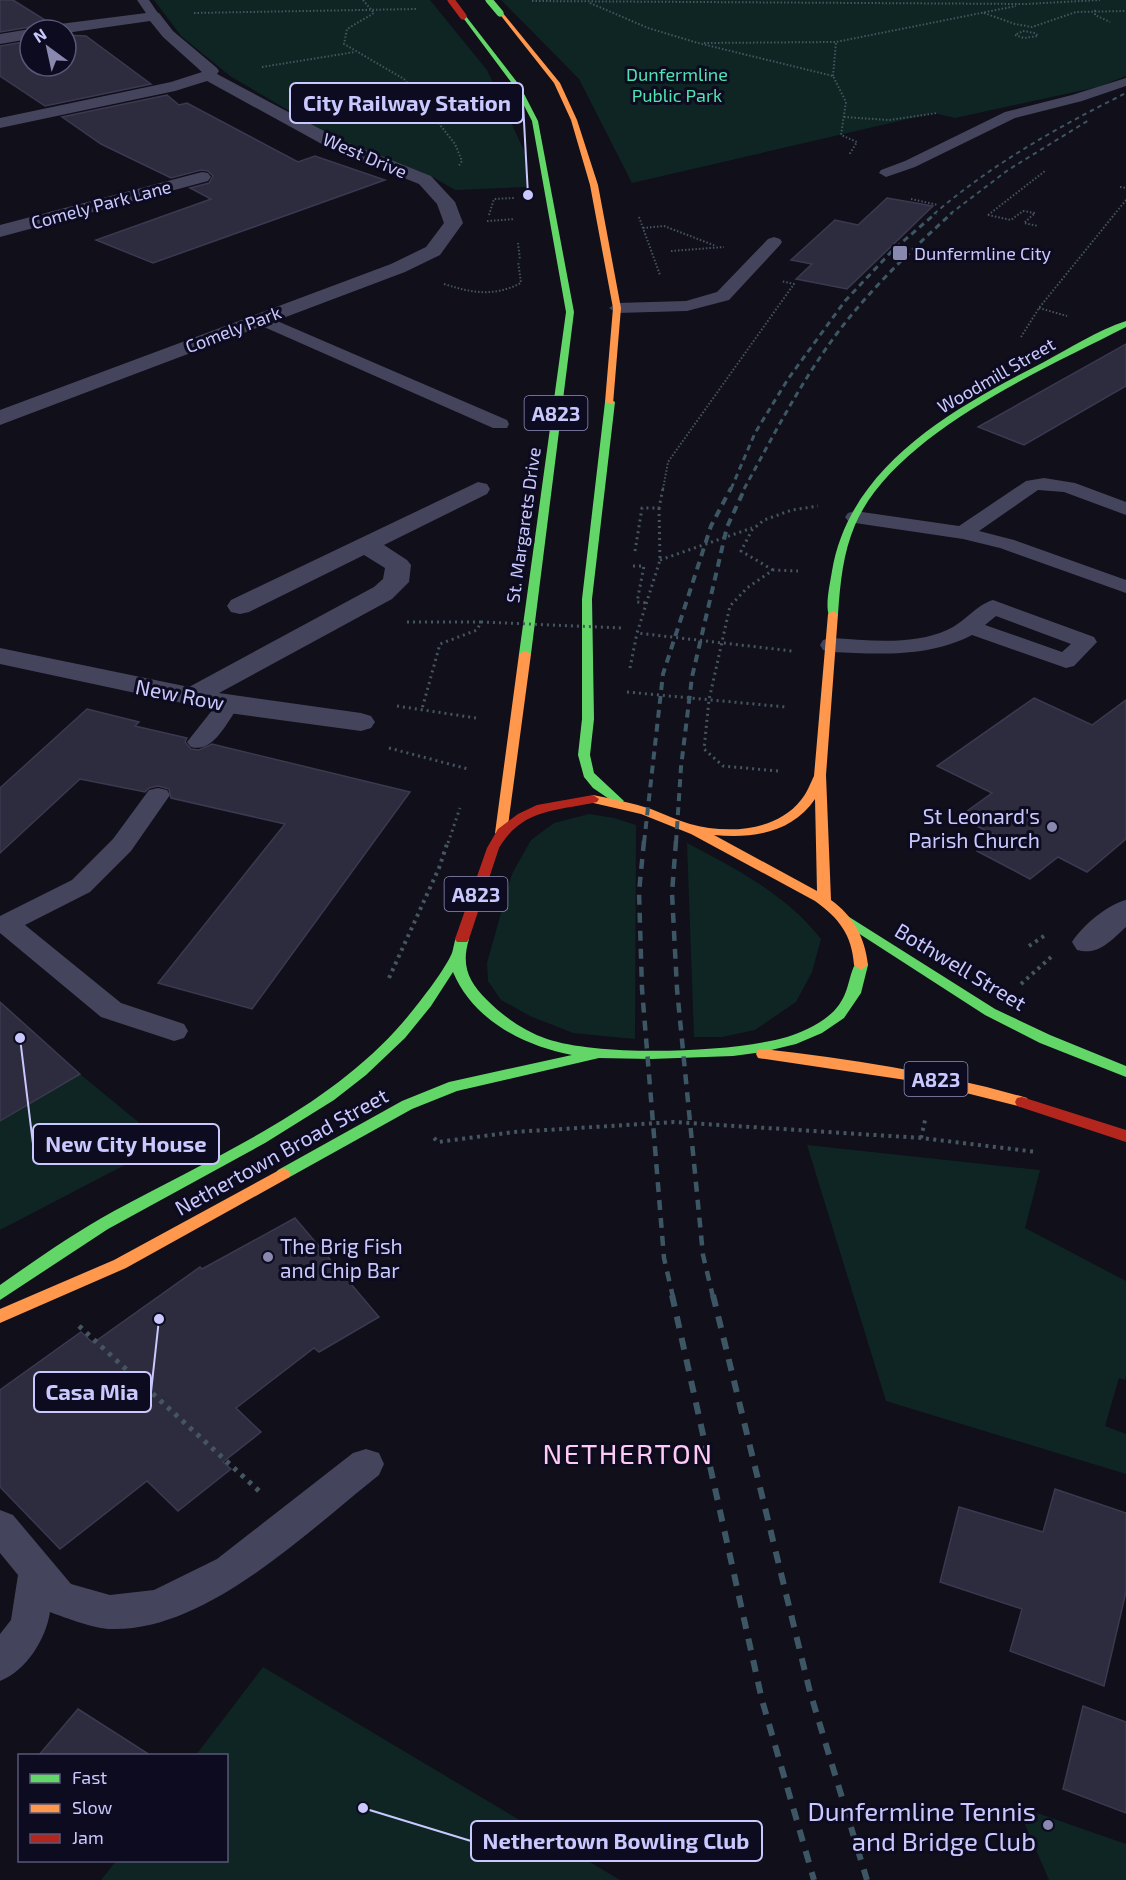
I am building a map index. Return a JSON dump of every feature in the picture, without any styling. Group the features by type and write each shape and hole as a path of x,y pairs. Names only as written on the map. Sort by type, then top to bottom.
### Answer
{"main road":[{"name":"St. Margarets Drive","path":"451,0 517,86 535,121 570,312 501,832"},
{"name":"A823","path":"489,0 557,83 574,120 594,185 617,308 610,408 587,599 588,719 584,755 588,774 597,785 618,801 685,827 745,855 824,902 845,918 860,949 861,963 854,997 845,1010 815,1030 795,1039 739,1052"},
{"name":"Woodmill Street","path":"824,902 820,776 836,569 855,517 866,496 897,463 947,422 999,390 1126,324"},
{"name":"Woodmill Street","path":"685,827 705,832 746,833 780,825 794,817 806,804 820,776"},
{"name":"A823","path":"618,801 593,799 549,805 519,819 501,832 471,907 456,957 464,981 478,1001 518,1032 567,1050 594,1055 739,1052 845,1063 934,1078 988,1092 1126,1136"},
{"name":"Bothwell Street","path":"845,918 990,1012 1045,1039 1126,1072"},
{"name":"Nethertown Broad Street","path":"0,1294 92,1231 302,1115 340,1090 405,1030 445,978 456,957"},
{"name":"Nethertown Broad Street","path":"0,1316 120,1264 407,1105 454,1086 594,1055"}],"street":[{"path":"78,26 154,16"},
{"name":"West Drive","path":"154,16 168,34 206,64 212,71 208,75 334,144 425,180 446,202 454,222"},
{"path":"0,39 18,36"},
{"path":"0,123 175,86 208,75"},
{"name":"Comely Park Lane","path":"0,231 202,177"},
{"name":"Comely Park","path":"0,418 398,268 433,251 454,222"},
{"path":"240,606 478,489"},
{"path":"191,697 334,621 383,593 396,582 398,565 366,545"},
{"name":"New Row","path":"0,656 229,704 361,722"},
{"path":"1089,942 1126,910"}],"lane":[{"path":"143,0 154,16"},
{"path":"886,173 1010,115 1077,99 1126,82"},
{"path":"617,308 687,306 723,296 774,242"},
{"path":"261,319 500,424"},
{"path":"963,533 1033,485 1043,483 1058,484 1126,508"},
{"path":"855,517 963,533 1007,544 1126,586"},
{"path":"831,645 879,647 928,644 955,636 970,627"},
{"path":"199,742 229,704"},
{"path":"158,795 122,845 81,886 6,924 111,1010 174,1032"},
{"path":"0,1526 59,1598 110,1612 158,1607 230,1571 366,1464"},
{"path":"0,1663 29,1627 37,1570"}],"path":[{"path":"363,0 374,13"},
{"path":"533,1 1026,4 1101,0"},
{"path":"586,1 648,28 698,43 834,76"},
{"path":"698,43 836,42 1026,4"},
{"path":"194,13 226,10 374,13 419,9"},
{"path":"984,12 1008,22 1032,27 1058,17 1095,10 1126,11"},
{"path":"1095,10 1095,15 1110,22"},
{"path":"374,13 347,29 344,44 404,79 455,144 462,161 448,182 435,191"},
{"path":"1029,32 1032,27"},
{"path":"1018,32 1029,32 1038,36 1024,38 1015,35 1018,32"},
{"path":"836,42 834,76 843,90 846,113 841,124 841,135 856,142 849,155"},
{"path":"208,75 356,52"},
{"path":"1038,226 1024,223 1035,213 1023,211 1011,220 988,215 1046,171"},
{"path":"1120,187 1126,188"},
{"path":"515,209 515,219 487,221 494,199 516,198"},
{"path":"911,199 938,205"},
{"path":"1016,345 1039,308 1126,200"},
{"path":"639,217 661,278"},
{"path":"643,228 664,226 720,247"},
{"path":"398,268 480,295 506,293 521,284 518,261"},
{"path":"630,668 637,633 660,560 659,508 669,462 730,372 794,284 746,272"},
{"path":"1039,308 1072,317"},
{"path":"660,560 753,527 783,511 820,506"},
{"path":"642,508 659,508"},
{"path":"753,527 741,551 773,570 805,571"},
{"path":"633,566 644,566 638,602 647,603"},
{"path":"773,570 747,588 730,606 709,700 704,749 723,766 782,772"},
{"path":"422,709 440,644 477,630 481,622 622,628"},
{"path":"637,633 798,651"},
{"path":"626,692 793,708"},
{"path":"71,1320 293,1521"}],"green space":[{"path":"154,0 430,0 487,70 526,155 526,187 455,190 431,176 342,142 230,76 181,36"},
{"name":"Dunfermline Public Park","path":"501,0 1126,0 1126,76 1098,87 955,118 934,113 632,183 579,79"},
{"path":"589,814 614,818 636,825 635,1039 573,1033 530,1016 501,1000 488,981 487,963 512,874 531,840 554,823"},
{"path":"687,843 742,873 776,896 807,923 821,939 812,972 796,1002 755,1030 722,1037 694,1037"},
{"path":"80,1074 165,1144 0,1230 0,1121"},
{"path":"807,1145 1040,1170 1025,1228 1126,1281 1126,1375 1125,1380 1119,1378 1105,1426 1126,1434 1126,1474 886,1401"},
{"path":"263,1667 620,1880 101,1880 115,1862 228,1862 228,1754 197,1754"},
{"name":"Dunfermline Tennis and Bridge Club","path":"1017,1806 1126,1844 1126,1880 1049,1880"}],"building":[{"path":"0,0 13,0 42,18 18,18 18,29 0,32"},
{"path":"78,36 86,36 151,84 45,106 0,76 0,46 18,43 18,78 78,78"},
{"path":"167,95 179,105 187,103 298,162 315,156 385,180 153,263 96,240 211,199 190,188 209,183 213,176 208,171 201,170 171,178 101,144 62,117"},
{"name":"Dunfermline City","path":"887,198 933,206 847,289 796,279 812,264 791,260 835,220 858,225"},
{"path":"1126,344 1126,386 1024,445 978,427"},
{"path":"1034,698 1092,725 1126,700 1126,839 1087,872 1058,857 1030,879 977,851 996,836 959,817 992,793 937,766"},
{"path":"87,709 139,722 135,726 187,738 185,742 191,749 199,750 212,744 410,792 252,1009 158,983 285,824 171,798 169,789 158,786 149,788 145,792 80,779 0,853 0,788"},
{"path":"0,1002 80,1074 0,1121"},
{"path":"295,1218 379,1317 319,1352 314,1348 236,1408 261,1432 223,1462 231,1469 178,1511 147,1481 60,1549 0,1487 0,1390 81,1332 93,1343 200,1267 202,1269"},
{"path":"1055,1489 1126,1513 1126,1592 1104,1686 1010,1651 1022,1609 940,1582 959,1507 1043,1532"},
{"path":"1083,1706 1126,1722 1126,1813 1063,1789"},
{"path":"78,1709 148,1754 40,1754"}],"railway":[{"path":"934,214 1002,163 1075,119 1126,93"},
{"path":"950,214 1008,170 1089,120"},
{"path":"731,489 755,433 788,379 845,301 892,251 936,213"},
{"path":"744,489 795,396 843,325 887,275 952,213"},
{"path":"644,843 663,674 711,526 731,488"},
{"path":"676,843 681,767 692,677 727,527 745,488"},
{"path":"644,841 639,892 642,989 664,1258 673,1297"},
{"path":"676,841 672,893 677,989 703,1255 713,1297"},
{"path":"672,1295 762,1700 814,1880"},
{"path":"713,1295 810,1692 867,1880"}],"traffic: fast":[{"path":"489,0 500,13"},
{"path":"463,16 517,86 535,121 570,312 525,654"},
{"path":"833,614 839,562 850,525 879,481 907,452 977,402 1015,380 1126,324"},
{"path":"610,402 587,599 588,719 584,755 588,774 597,785 618,801"},
{"path":"846,919 990,1012 1045,1039 1126,1072"},
{"path":"462,939 458,956 461,976 476,997 496,1018 519,1033 543,1043 569,1050 596,1053 705,1053 763,1047 791,1041 817,1030 839,1014 854,993 861,965"},
{"path":"0,1294 103,1225 225,1159 295,1119 329,1096 391,1044 426,1003 456,957"},
{"path":"283,1174 407,1105 454,1086 594,1055"}],"traffic: slow":[{"path":"500,13 557,83 574,120 594,185 617,308 610,402"},
{"path":"824,902 820,775 833,614"},
{"path":"501,833 525,654"},
{"path":"685,827 733,833 749,832 779,824 804,805 820,776"},
{"path":"593,799 646,812 696,831 819,898 839,913 852,929 861,965"},
{"path":"763,1054 894,1072 958,1085 1022,1102"},
{"path":"0,1316 120,1264 283,1174"}],"traffic: jam":[{"path":"451,0 463,16"},
{"path":"462,939 493,848 502,832 522,817 541,808 593,799"},
{"path":"1022,1102 1126,1136"}],"place":[{"name":"City Railway Station","path":"528,195"},
{"name":"Dunfermline City","path":"900,253"},
{"name":"St Leonard's Parish Church","path":"1052,827"},
{"name":"New City House","path":"20,1038"},
{"name":"The Brig Fish and Chip Bar","path":"268,1257"},
{"name":"Casa Mia","path":"159,1319"},
{"name":"Nethertown Bowling Club","path":"363,1808"},
{"name":"Dunfermline Tennis and Bridge Club","path":"1048,1825"}],"district":[{"name":"NETHERTON","path":"628,1453"}]}
